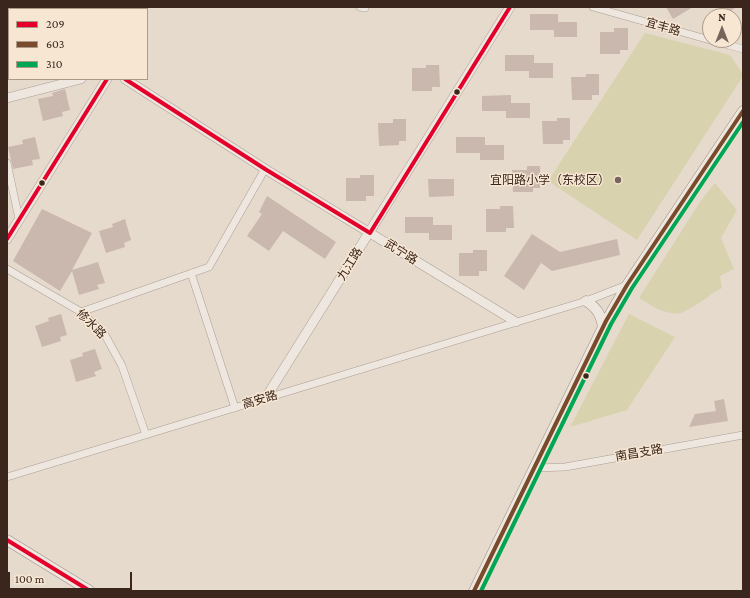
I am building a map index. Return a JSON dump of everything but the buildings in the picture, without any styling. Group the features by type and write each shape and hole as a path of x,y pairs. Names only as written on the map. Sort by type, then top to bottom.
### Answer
{"main road":[{"path":"474,591 604,326 627,285 743,111"},
{"path":"586,301 593,305 598,311 604,326"},
{"path":"7,540 90,591"}],"street":[{"name":"九江路","path":"265,399 510,7"},
{"name":"宜丰路","path":"593,7 702,38"},
{"path":"7,98 77,80"},
{"path":"7,239 106,80"},
{"name":"武宁路","path":"127,80 265,169 516,322"},
{"path":"7,163 19,219"},
{"path":"81,312 209,267 265,169"},
{"name":"修水路","path":"7,269 81,312 104,335 122,366 146,435"},
{"path":"191,273 235,408"},
{"name":"高安路","path":"7,477 586,301 627,285"},
{"name":"南昌支路","path":"534,468 565,467 743,435"}],"shaded area":[{"name":"宜阳路小学（东校区）","path":"645,33 730,55 743,74 637,240 548,181"},
{"path":"715,183 737,210 721,238 734,269 720,276 722,288 690,309 678,313 660,310 639,298 700,202"},
{"path":"629,314 675,337 627,410 570,427"}],"transit line":[{"name":"209","path":"370,233 510,7"},
{"name":"209","path":"7,239 106,80"},
{"name":"209","path":"127,80 265,169 370,233"},
{"name":"603","path":"474,591 606,321 627,285 743,111"},
{"name":"310","path":"481,591 611,324 632,288 743,122"},
{"name":"209","path":"7,540 90,591"}],"place":[{"name":"宜阳路小学（东校区）","path":"618,180"}]}
